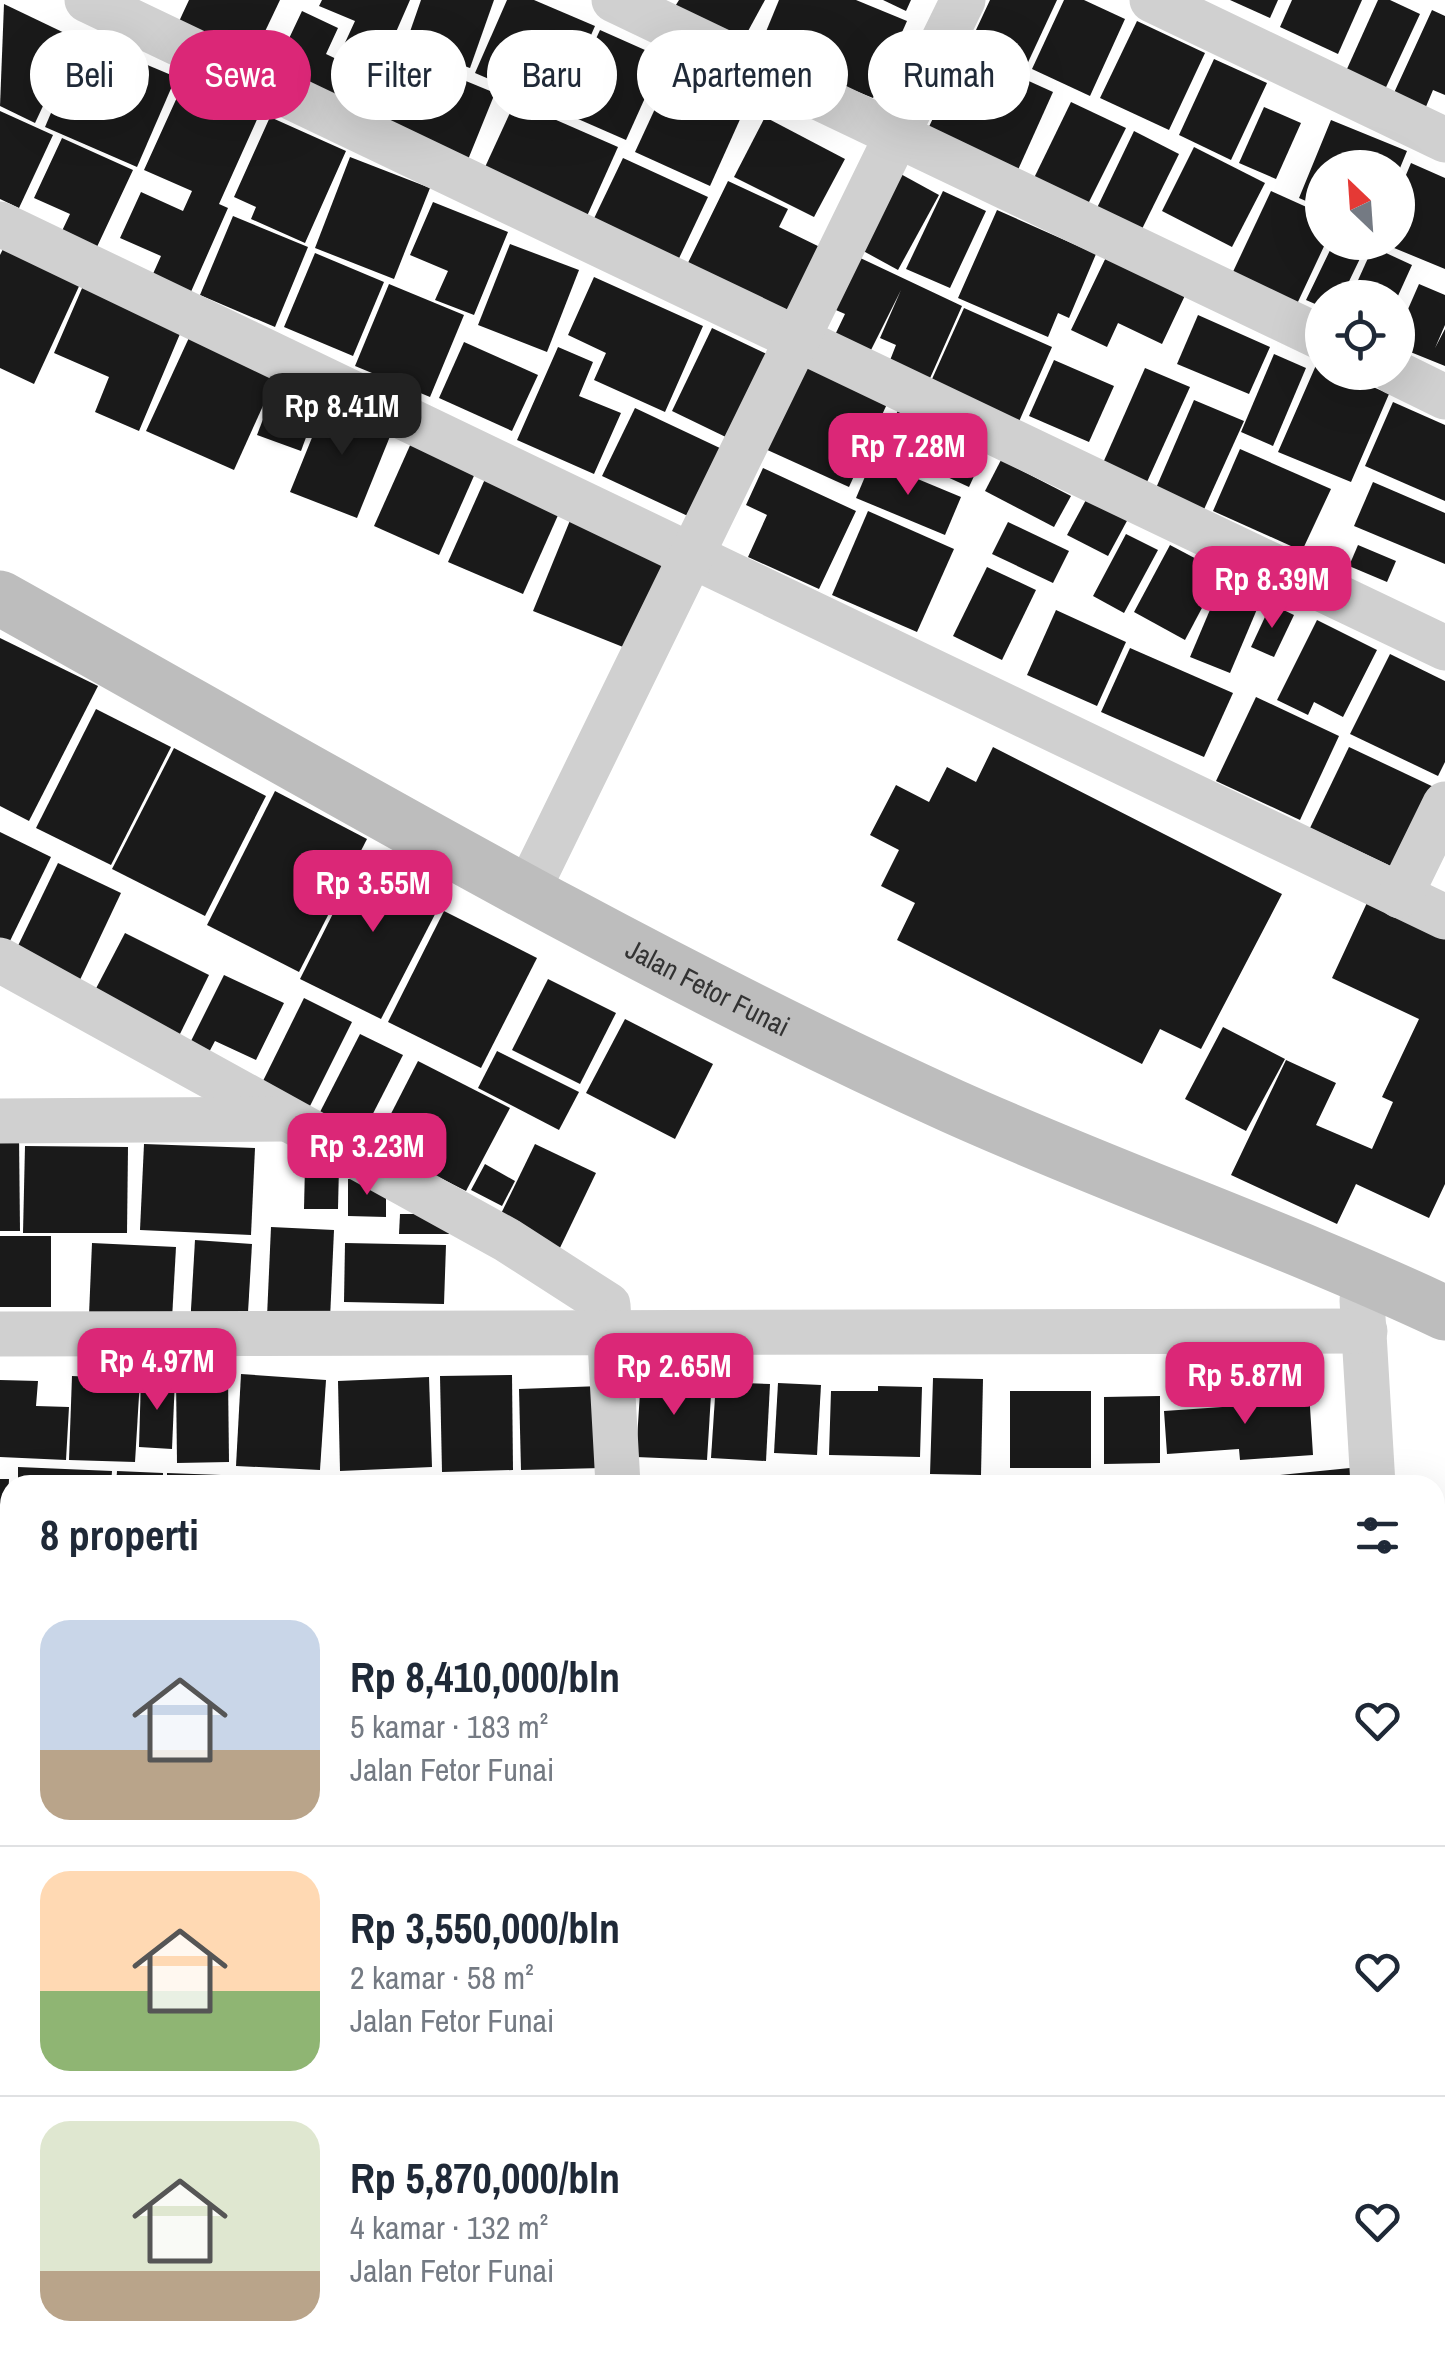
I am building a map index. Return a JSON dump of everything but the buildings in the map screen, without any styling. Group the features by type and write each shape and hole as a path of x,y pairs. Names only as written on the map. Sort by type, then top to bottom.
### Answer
{"street":[{"path":"87,0 1445,648"},
{"path":"614,0 1305,330"},
{"path":"526,896 963,0"},
{"path":"1152,0 1445,140"},
{"path":"0,224 1445,917"},
{"path":"1415,382 1445,397"},
{"name":"Jalan Fetor Funai","path":"0,598 526,896 952,1106 1360,1274 1445,1314"},
{"path":"1400,896 1445,804"},
{"path":"0,960 571,1279 608,1304 617,1475"},
{"path":"0,1121 284,1118"},
{"path":"1360,1274 1373,1475"},
{"path":"0,1334 1365,1331"}]}
